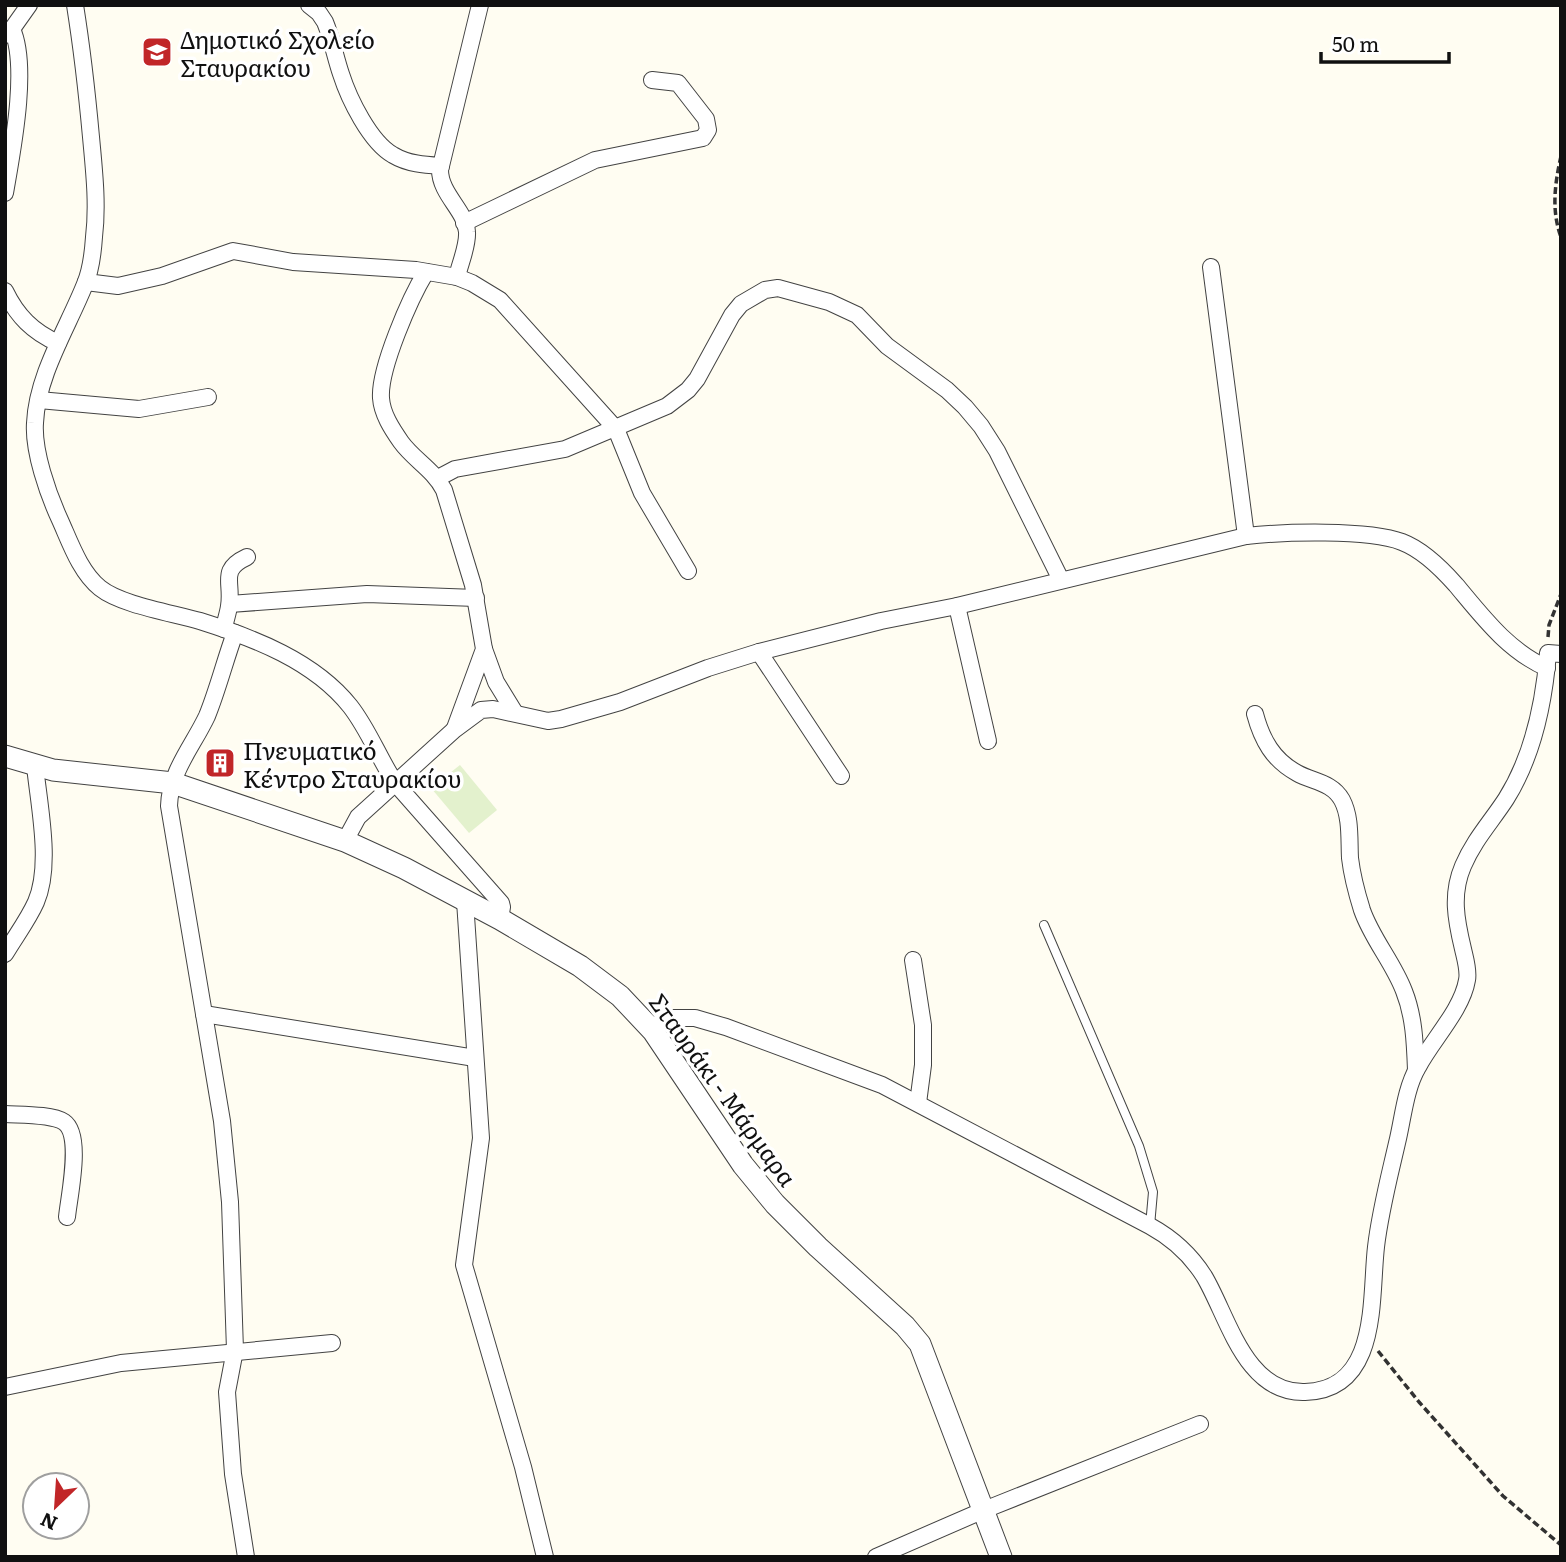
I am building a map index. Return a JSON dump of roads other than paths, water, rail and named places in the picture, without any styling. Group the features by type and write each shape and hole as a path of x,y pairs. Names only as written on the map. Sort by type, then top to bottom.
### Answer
{"street":[{"path":"5,194 18,111 18,43 9,32 29,5"},
{"path":"75,5 84,57 96,194 94,239 86,282 58,343 39,400 34,425 36,443 50,493 65,531 92,581 106,592 229,631 283,654 318,676 336,692 363,725 396,784 501,903 500,919"},
{"path":"309,5 323,19 346,89 362,120 379,144 400,159 441,166"},
{"path":"457,277 467,233 441,180 441,166 480,5"},
{"path":"464,223 595,160 703,138 708,130 706,118 677,83 652,80"},
{"path":"86,282 118,286 162,276 233,251 293,262 426,272 457,277 500,300 616,429 642,493 688,571"},
{"path":"1211,267 1246,536"},
{"path":"426,272 405,314 386,371 381,399 387,420 401,442 438,478 448,502 476,598 484,649 496,682 515,713"},
{"path":"438,478 455,470 559,452 667,406 688,390 704,368 732,315 741,304 765,290 778,288 829,302 857,315 887,346 947,390 973,415 997,451 1061,580"},
{"path":"5,291 29,326 58,343"},
{"path":"39,400 139,409 208,397"},
{"path":"345,841 358,817 454,730 481,710 493,709 548,721 562,719 621,702 708,668 759,652 1246,536 1277,533 1363,535 1402,542 1433,561 1501,636 1531,660 1552,658 1540,714 1527,756 1507,798 1478,836 1462,868 1456,894 1455,915 1468,978 1460,1000 1416,1070 1383,1202 1367,1338 1355,1365 1346,1377 1334,1384 1308,1392 1292,1392 1265,1379 1246,1357 1226,1323 1213,1292 1194,1261 1179,1245 1150,1226 918,1103 855,1074 704,1020 677,1016 650,1027"},
{"path":"246,1557 233,1474 227,1392 235,1350 230,1202 222,1121 169,806 173,783 185,754 208,714 229,631 230,570 234,563 247,557"},
{"path":"230,604 367,594 476,598"},
{"path":"957,606 988,741"},
{"path":"454,730 484,649"},
{"path":"759,652 841,776"},
{"path":"1255,714 1267,746 1281,761 1298,774 1332,788 1342,799 1347,813 1350,860 1363,911 1372,934 1404,990 1412,1015 1416,1070"},
{"name":"Σταυράκι - Μάρμαρα","path":"5,757 35,766 173,783 345,841 394,863 500,919 552,948 601,982 634,1009 650,1027 716,1127 760,1186 806,1236 900,1321 920,1344 1001,1557"},
{"path":"5,954 29,916 42,885 42,845 35,766"},
{"path":"465,901 481,1153 464,1265 516,1443 545,1557"},
{"path":"914,960 923,1025 923,1065 918,1103"},
{"path":"204,1014 475,1058"},
{"path":"5,1114 64,1122 72,1131 74,1145 66,1217"},
{"path":"5,1387 121,1363 235,1350 332,1343"},
{"path":"876,1557 984,1510 1200,1424"},
{"path":"917,1539 919,1557"}],"lane":[{"path":"1044,925 1143,1157 1153,1192 1150,1226"}],"place":[{"name":"Δημοτικό Σχολείο Σταυρακίου","path":"157,52"},
{"name":"Πνευματικό Κέντρο Σταυρακίου","path":"220,763"}]}
